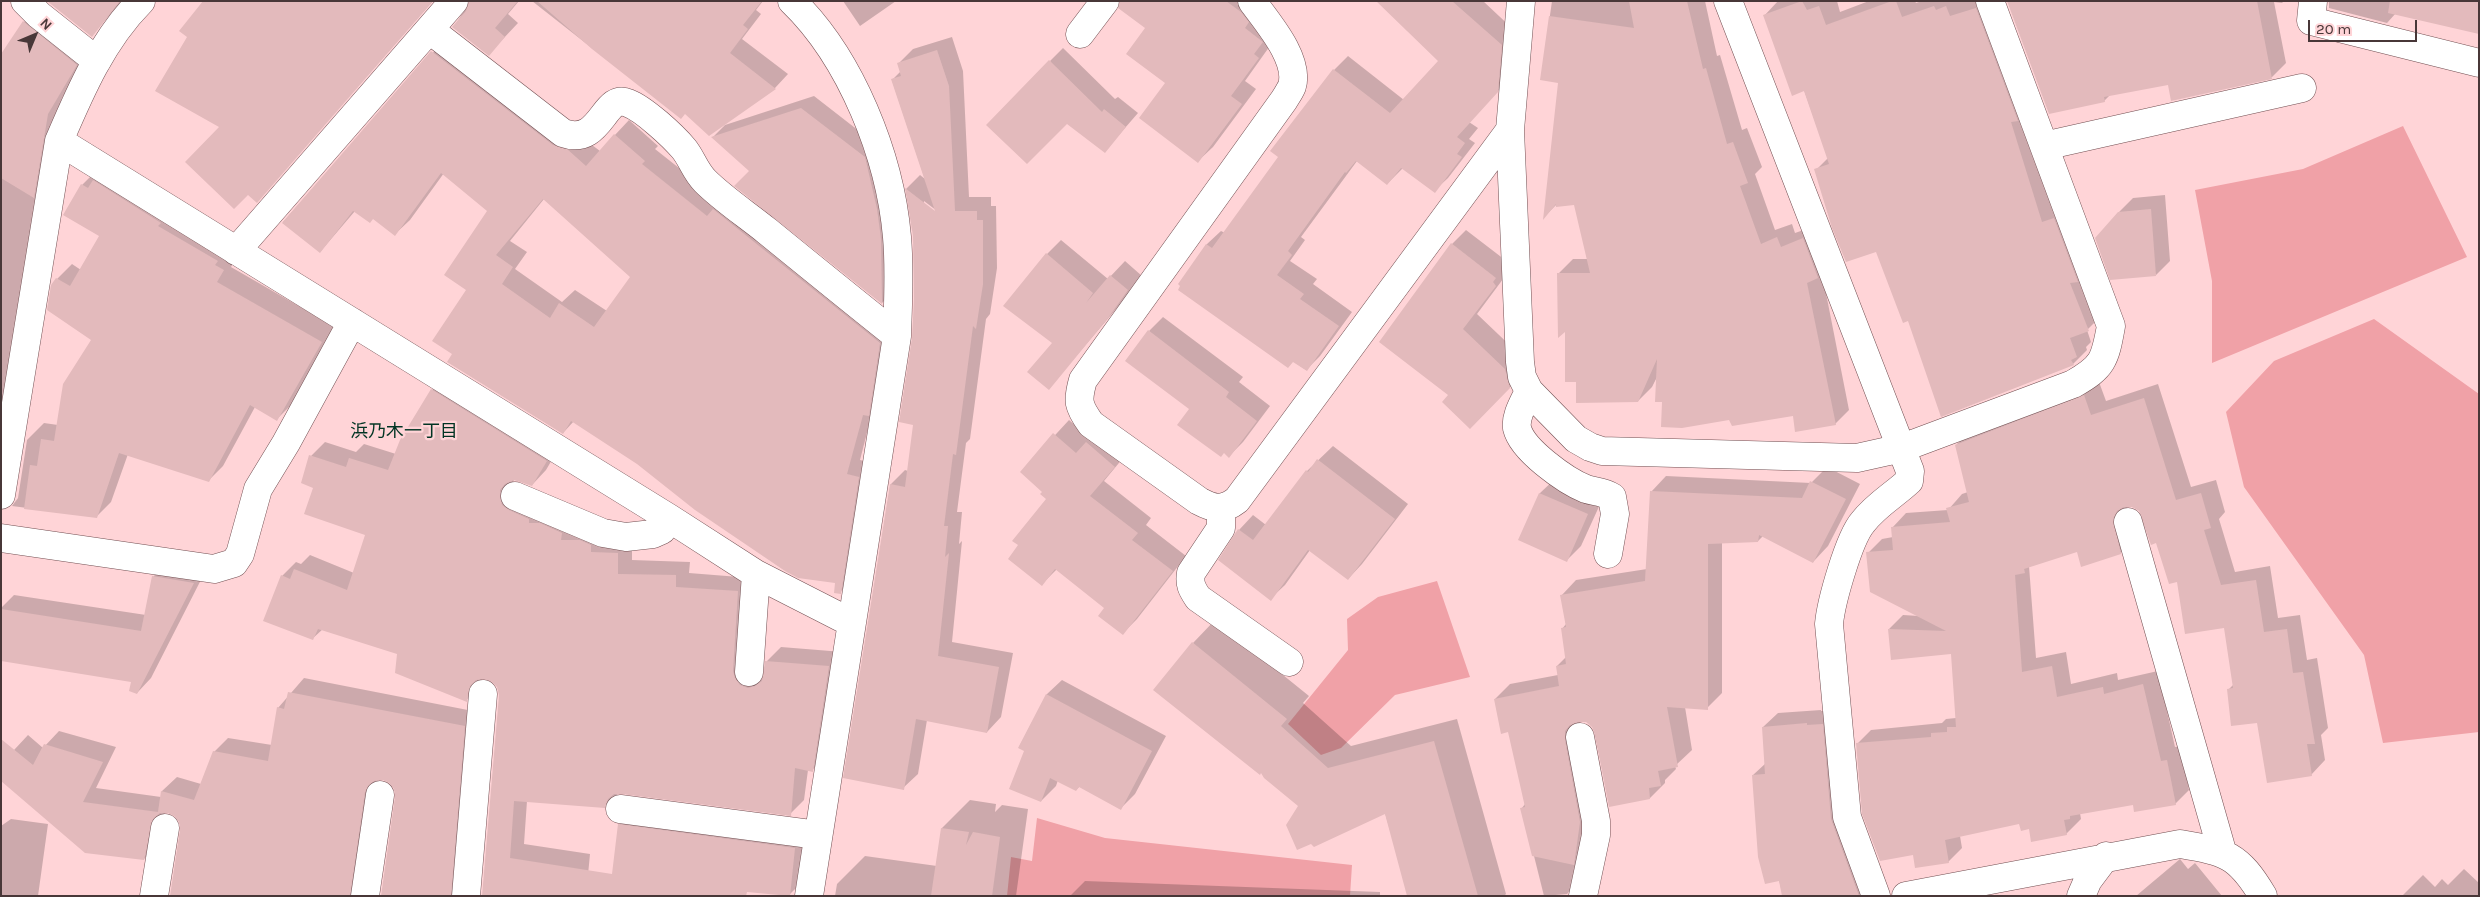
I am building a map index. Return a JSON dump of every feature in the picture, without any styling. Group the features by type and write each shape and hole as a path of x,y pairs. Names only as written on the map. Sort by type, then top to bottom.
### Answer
{"street":[{"path":"25,1 39,15 97,61"},
{"path":"1,495 12,357 59,141 97,61 113,36 141,1"},
{"path":"236,252 454,1"},
{"path":"792,1 822,38 851,84 864,111 879,151 892,202 897,237 897,336 850,622 809,896"},
{"path":"1080,34 1105,1"},
{"path":"1252,1 1283,46 1292,66 1292,85 1278,108 1083,380 1079,393 1080,408 1091,424 1199,501 1221,509 1229,507 1237,500 1510,130"},
{"path":"1521,1 1510,130 1520,362 1522,377 1529,391 1576,439 1590,447 1602,450 1857,458 1902,448 2073,384 2094,372 2107,351 2111,326 1990,1"},
{"path":"1728,1 1910,471 1909,480 1889,496 1858,528 1830,604 1828,624 1847,817 1876,896"},
{"path":"2313,1 2311,22 2479,63"},
{"path":"430,30 563,133 572,136 583,136 592,130 610,107 618,102 627,102 637,108 679,143 705,181 897,336"},
{"path":"2044,146 2302,88"},
{"path":"59,141 669,518 756,574 850,622"},
{"path":"1,538 214,569 234,564 240,554 258,489 286,443 352,322"},
{"path":"1529,391 1518,416 1517,429 1534,453 1570,481 1588,490 1606,493 1612,497 1615,514 1608,554"},
{"path":"515,496 603,534 626,537 652,534 662,530 669,518"},
{"path":"1221,509 1222,528 1191,573 1190,582 1192,590 1198,598 1289,662"},
{"path":"2128,522 2222,851"},
{"path":"749,672 756,574"},
{"path":"466,896 483,694"},
{"path":"1580,737 1596,821 1596,835 1583,896"},
{"path":"365,896 380,795"},
{"path":"620,809 818,835"},
{"path":"154,896 165,828"},
{"path":"1906,896 2106,856 2180,844 2222,851 2246,870 2263,896"},
{"path":"2081,896 2088,880 2106,856"}],"shaded area":[{"path":"2403,126 2467,257 2212,363 2212,281 2195,190 2303,169"},
{"path":"2374,319 2479,394 2479,732 2383,743 2364,655 2244,487 2226,412 2274,361"},
{"path":"1437,581 1470,677 1395,695 1341,748 1321,755 1288,724 1348,650 1347,619 1378,597"},
{"path":"1037,818 1105,838 1352,865 1350,896 1007,896 1011,857 1032,861"}],"building":[{"path":"47,1 120,1 92,37"},
{"path":"203,1 433,1 257,203 248,195 234,209 185,162 219,127 155,91 187,37 179,31"},
{"path":"469,1 518,1 495,28 505,37 489,56 452,27 466,11"},
{"path":"537,1 762,1 743,25 748,29 730,53 776,89 709,136 685,114 681,119 592,49"},
{"path":"1120,1 1226,1 1241,12 1249,22 1245,28 1263,42 1254,54 1259,58 1231,96 1242,104 1198,163 1139,118 1165,83 1126,54 1145,28 1118,8"},
{"path":"1376,1 1452,1 1502,45 1498,92 1457,137 1465,143 1457,154 1462,157 1435,193 1401,168 1387,185 1356,161 1345,172 1288,251 1292,255 1277,275 1304,294 1300,299 1339,326 1307,371 1293,362 1288,368 1178,290 1180,286 1178,284 1206,244 1212,248 1278,157 1270,151 1333,69 1390,113 1438,61"},
{"path":"1629,1 1687,1 1703,69 1706,68 1727,144 1733,142 1748,183 1740,186 1761,244 1777,237 1781,247 1803,238 1818,278 1807,283 1836,425 1795,432 1793,416 1732,426 1729,420 1682,428 1661,427 1662,402 1655,402 1657,359 1638,402 1576,403 1576,382 1565,382 1565,332 1558,338 1557,273 1590,273 1574,205 1556,207 1556,204 1543,220 1558,83 1540,80 1549,16 1634,28"},
{"path":"1802,1 1807,10 1819,6 1826,25 1892,1 1896,1 1902,17 1934,6 1936,10 1946,6 1950,16 1976,8 2018,121 2011,122 2042,222 2054,218 2078,282 2070,283 2089,331 2070,338 2077,357 2071,360 2074,365 1941,417 1908,321 1903,323 1876,252 1846,262 1832,228 1814,169 1829,164 1804,91 1792,96 1763,15"},
{"path":"2007,1 2257,1 2272,79 2171,101 2168,85 2104,97 2105,102 2049,114"},
{"path":"2390,1 2479,1 2479,34 2388,13"},
{"path":"23,21 77,65 48,114 34,198 1,178 1,54"},
{"path":"937,50 949,86 955,211 977,211 977,220 983,220 983,284 976,329 973,326 956,455 953,454 944,526 948,526 945,557 949,553 938,656 999,667 987,733 916,719 904,790 843,778 890,484 905,487 913,425 899,422 912,338 914,299 913,236 905,188 935,211 891,79 901,76 897,63"},
{"path":"431,51 553,145 567,149 586,166 614,134 645,161 642,164 707,216 713,209 880,343 869,416 863,415 847,474 859,477 841,594 834,593 835,583 798,578 785,571 695,510 637,464 571,421 563,434 447,362 452,354 432,341 466,290 444,275 487,211 441,173 395,236 373,219 370,223 353,211 320,253 282,223","holes":["543,199 630,277 594,327 559,303 550,318 502,284 513,267 496,255"]},
{"path":"1049,60 1102,112 1104,109 1126,127 1105,153 1067,124 1027,164 986,125"},
{"path":"801,108 865,157 877,209 881,239 882,304 734,186 749,171 711,137"},
{"path":"93,180 161,223 158,226 218,261 215,265 224,270 217,282 322,342 277,421 250,405 209,482 119,453 97,518 24,509 30,465 37,466 41,439 54,441 63,384 91,340 47,310 51,285 56,278 70,286 99,236 63,215 81,184 88,188"},
{"path":"2151,209 2156,276 2110,280 2095,238 2118,212"},
{"path":"1451,243 1496,278 1493,282 1496,286 1463,329 1505,369 1510,388 1470,429 1442,402 1448,395 1379,342"},
{"path":"1046,253 1093,293 1086,303 1110,275 1128,290 1108,318 1049,390 1027,372 1052,343 1003,306"},
{"path":"1148,330 1229,392 1226,397 1257,421 1229,458 1224,453 1221,457 1177,425 1189,409 1125,361"},
{"path":"431,389 547,461 532,486 514,480 505,484 500,490 502,505 509,510 529,519 529,523 540,523 562,533 561,540 580,540 591,545 591,552 618,553 618,574 676,575 676,587 738,591 733,671 740,685 748,688 762,681 765,661 829,666 813,772 795,768 791,816 622,794 614,794 608,799 605,808 514,801 510,858 612,874 618,824 795,848 790,896 747,892 746,896 482,896 499,695 497,687 485,679 476,680 470,686 467,702 395,673 397,654 318,629 313,640 263,621 281,575 290,579 294,569 347,590 365,535 304,514 313,488 301,483 309,455 346,467 349,458 388,470 400,440"},
{"path":"2084,395 2091,415 2144,398 2176,500 2201,493 2211,528 2204,530 2221,585 2256,580 2264,632 2287,629 2293,673 2303,672 2315,744 2307,744 2312,776 2267,783 2257,723 2231,726 2227,689 2233,688 2224,628 2185,634 2177,582 2169,584 2156,543 2151,545 2139,511 2132,507 2124,507 2117,511 2113,519 2121,554 2081,567 2077,552 2024,569 2025,573 2015,575 2022,672 2052,666 2057,697 2103,687 2104,694 2143,684 2161,761 2167,760 2176,805 2134,812 2133,805 2070,816 2070,819 2064,820 2067,835 2031,842 2029,829 2021,831 2019,824 1945,840 1949,863 1915,868 1913,855 1880,861 1862,814 1856,743 1931,737 1931,733 1947,732 1947,727 1956,727 1951,654 1891,660 1888,629 1946,631 1870,592 1866,552 1893,550 1891,527 1950,522 1946,508 1969,502 1955,445"},
{"path":"1053,433 1076,453 1086,442 1115,467 1090,496 1138,533 1132,540 1173,571 1123,635 1098,616 1104,608 1055,569 1042,586 1008,559 1018,545 1012,541 1046,499 1040,494 1042,492 1020,472"},
{"path":"1317,459 1395,519 1348,580 1308,550 1271,601 1218,560 1238,529 1253,540 1306,470 1308,472"},
{"path":"1810,481 1846,499 1813,563 1759,535 1758,542 1708,544 1708,710 1667,707 1678,767 1658,771 1661,786 1649,788 1650,799 1609,807 1592,727 1586,722 1570,725 1565,731 1565,740 1580,822 1574,865 1532,856 1520,808 1525,807 1508,732 1501,734 1494,699 1559,686 1556,666 1566,664 1561,628 1566,627 1560,595 1645,581 1650,491 1802,498"},
{"path":"1539,493 1588,514 1567,562 1518,540"},
{"path":"152,576 194,583 137,694 129,691 131,682 1,661 1,609 141,631"},
{"path":"1192,642 1287,719 1281,726 1328,768 1434,741 1478,896 1407,896 1385,814 1314,847 1311,844 1297,850 1286,825 1298,806 1264,778 1261,773 1260,775 1153,690"},
{"path":"288,692 465,726 451,896 381,896 395,797 394,789 383,780 374,781 365,792 350,896 170,896 180,830 179,822 174,816 168,813 160,813 153,819 144,860 85,853 1,781 1,739 33,765 44,744 103,762 83,802 158,812 161,791 194,800 213,751 268,761 277,707 284,709"},
{"path":"1046,694 1152,751 1121,810 1079,787 1076,791 1050,778 1041,802 1009,789 1024,751 1018,748"},
{"path":"1807,723 1807,725 1823,724 1831,819 1859,896 1782,896 1779,881 1765,884 1758,857 1752,775 1765,774 1762,727"},
{"path":"941,828 969,832 966,845 973,832 1000,837 992,896 931,896"}],"district":[{"name":"浜乃木一丁目","path":"404,432"}]}
